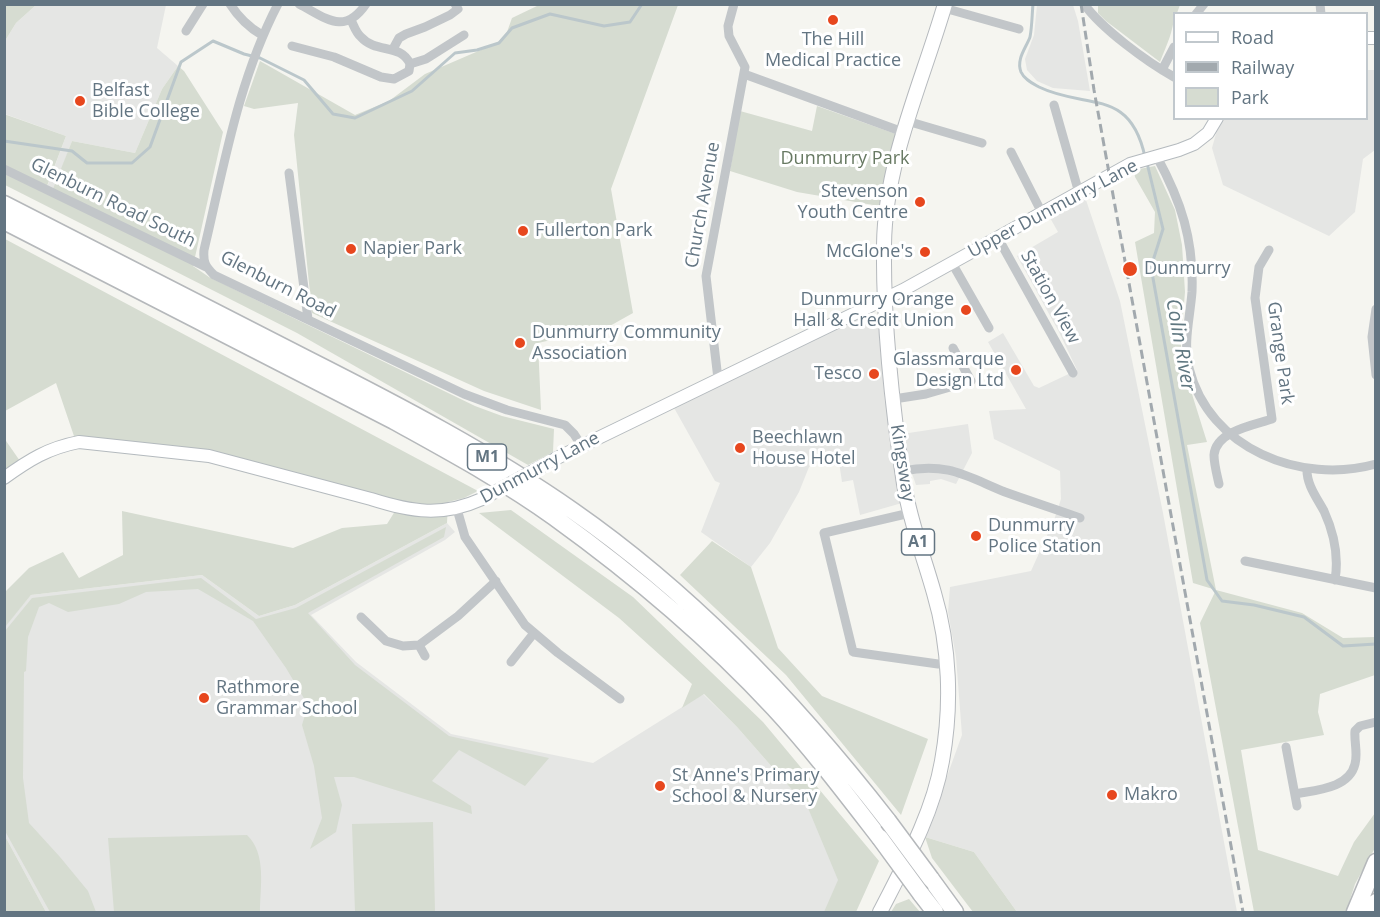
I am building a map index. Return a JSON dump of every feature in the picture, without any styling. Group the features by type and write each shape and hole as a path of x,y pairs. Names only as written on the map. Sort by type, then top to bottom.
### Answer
{"highway":[{"name":"M1","path":"4,204 431,424 534,485 617,543 679,596 761,672 831,749 955,912"},
{"name":"M1","path":"4,221 404,427 456,455 553,516 660,599 772,707 813,752 935,912"},
{"path":"1355,912 1376,862"},
{"path":"1372,912 1376,902"}],"main road":[{"name":"Kingsway","path":"880,912 920,831 938,782 947,720 947,664 936,601 910,513 903,471 885,299 884,242 886,218 905,126 945,6"}],"street":[{"path":"186,31 203,4"},
{"path":"230,4 239,18 252,30 262,35"},
{"name":"Glenburn Road","path":"278,4 257,47 239,102 204,250 203,261 206,267 214,275 480,400 565,426 581,445"},
{"path":"299,4 341,23 351,20 366,4"},
{"path":"393,49 399,38 450,15 458,9 455,4"},
{"path":"734,4 728,26 734,49 745,67 744,74 905,126 982,143"},
{"path":"1084,4 1101,23 1173,76"},
{"path":"945,6 1019,29"},
{"path":"292,46 334,57 381,77 394,79 409,71 408,58 393,49 381,49 371,45 361,37 351,20"},
{"path":"410,64 426,59 464,35"},
{"path":"1162,70 1173,49"},
{"name":"Church Avenue","path":"718,379 706,276 744,74"},
{"path":"1054,105 1079,193"},
{"name":"Upper Dunmurry Lane","path":"885,299 1136,162 1179,150 1200,140 1215,120"},
{"path":"1011,152 1042,213"},
{"path":"1155,157 1179,203 1188,236 1191,293 1186,340 1190,370 1203,399 1221,425 1249,448 1271,460 1307,468 1332,470 1376,464"},
{"name":"Glenburn Road South","path":"4,169 206,267"},
{"path":"289,173 308,319"},
{"name":"Station View","path":"998,238 1073,373"},
{"name":"Grange Park","path":"1230,434 1272,419 1255,298 1259,267 1269,250"},
{"path":"952,263 989,328"},
{"name":"Dunmurry Lane","path":"4,478 45,451 79,441 209,456 397,508 434,512 458,509 482,499 581,445 885,299"},
{"path":"1376,309 1372,345 1376,375"},
{"path":"894,399 926,394 971,381 953,348"},
{"path":"1219,483 1214,453 1220,441 1230,434"},
{"path":"903,471 934,468 952,470 1080,518"},
{"path":"1307,468 1309,484 1330,526 1335,544 1337,559 1335,580"},
{"path":"458,509 465,537 525,625 620,699"},
{"path":"910,513 824,533 850,641 853,652 947,664"},
{"path":"1245,561 1376,588"},
{"path":"361,617 386,641 403,646 419,645 458,616 496,581"},
{"path":"511,662 534,633"},
{"path":"419,645 425,656"},
{"path":"1295,794 1329,787 1348,777 1355,766 1355,731 1360,726 1376,722"},
{"path":"1286,747 1297,806"}],"shaded area":[{"name":"Belfast Bible College","path":"36,5 166,5 157,48 178,66 162,89 135,153 72,141 54,190 47,187 66,136 5,114 5,41 16,23"},
{"path":"1037,5 1073,5 1078,21 1090,91 1053,88 1037,81 1027,70 1025,59 1034,35"},
{"path":"1368,70 1375,70 1375,150 1363,159 1355,212 1329,236 1223,185 1212,148 1222,120 1368,120"},
{"path":"1085,197 1120,301 1163,513 1237,912 1017,912 974,852 925,837 962,735 956,657 948,612 950,587 1031,571 1061,499 1060,471 994,439 989,411 1026,409 988,342 1003,333 1034,386 1039,388 1077,370 1017,256 1058,232 1049,216"},
{"path":"864,314 878,321 885,403 888,404 902,503 860,515 853,480 842,482 839,462 817,460 809,467 799,492 770,543 751,567 701,532 720,483 715,481 673,406"},
{"path":"968,424 972,453 956,484 941,479 930,481 930,484 916,485 902,434"},
{"name":"Rathmore Grammar School","path":"447,523 455,532 445,540 311,615 356,662 451,734 593,763 703,694 737,727 808,808 863,879 847,912 46,912 5,836 4,627 31,595 202,575 259,616 295,605"}],"green space":[{"path":"5,4 36,5 16,23 5,41"},
{"path":"539,5 678,5 611,189 633,313 608,327 538,343 541,410 484,391 312,313 294,135 298,103 254,109 244,106 260,61 355,115 389,101 425,74 497,43 507,32 512,18"},
{"path":"1098,5 1180,5 1177,12 1173,12 1171,32 1160,62 1098,13"},
{"path":"178,66 184,71 223,132 193,266 209,277 475,406 502,416 554,429 553,452 528,465 297,333 5,185 4,114 66,136 47,186 53,189 72,141 135,153 162,89"},
{"name":"Dunmurry Park","path":"817,106 896,134 879,206 797,192 730,171 740,111 812,131"},
{"path":"1155,166 1175,210 1182,245 1185,292 1181,359 1207,442 1187,445 1216,590 1193,583 1135,242 1154,233 1155,212 1135,177 1134,170"},
{"path":"5,239 478,491 448,502 447,523 295,605 259,616 202,575 31,595 5,627 5,592 29,568 63,552 79,578 123,555 122,511 293,548 342,528 387,524 397,508 209,456 76,442 56,383 5,411"},
{"path":"4,438 20,461 4,474"},
{"path":"511,510 633,597 763,722 879,861 856,912 824,912 838,880 808,808 737,727 704,694 682,708 692,684 619,618 479,513"},
{"path":"446,527 444,537 308,613 355,665 449,736 549,758 525,786 459,750 432,781 471,806 472,814 354,777 334,777 342,805 336,832 310,849 322,818 314,766 302,725 308,705 286,668 253,621 198,589 146,592 119,604 68,612 49,603 39,607 28,637 26,671 24,672 23,778 29,823 88,891 96,912 50,912 5,831 5,631 32,598 201,578 256,619 296,608"},
{"path":"712,541 751,567 778,648 822,696 928,739 901,815 786,675 680,575"},
{"path":"1216,590 1302,613 1343,638 1375,637 1375,675 1320,694 1318,712 1324,735 1241,750 1258,850 1338,876 1354,842 1375,813 1375,848 1355,884 1346,912 1254,912 1200,623"},
{"path":"433,822 435,912 355,912 352,824"},
{"path":"247,835 260,861 260,912 114,912 108,838"},
{"path":"5,836 46,912 5,912"},
{"path":"925,837 974,852 1017,912 973,912 932,858"},
{"path":"909,899 920,912 891,912 896,904"}],"waterway":[{"name":"Colin River","path":"4,141 72,151 87,163 132,163 150,147 181,62 213,41 260,58 304,80 333,114 355,118 412,91 455,53 477,50 499,43 512,28 550,14 604,26 630,22 642,4"},
{"name":"Colin River","path":"1033,4 1030,37 1020,63 1022,74 1028,81 1056,94 1104,104 1117,110 1129,120 1138,135 1145,157"},
{"name":"Colin River","path":"1147,163 1163,229 1151,267 1207,580 1222,601 1254,605 1304,617 1343,646 1376,644"}],"railway":[{"path":"1081,4 1094,90 1243,912"}],"place":[{"name":"The Hill Medical Practice","path":"833,20"},
{"name":"Belfast Bible College","path":"80,101"},
{"name":"Stevenson Youth Centre","path":"920,202"},
{"name":"Fullerton Park","path":"523,231"},
{"name":"Napier Park","path":"351,249"},
{"name":"McGlone's","path":"925,252"},
{"name":"Dunmurry","path":"1130,269"},
{"name":"Dunmurry Orange Hall & Credit Union","path":"966,310"},
{"name":"Dunmurry Community Association","path":"520,343"},
{"name":"Glassmarque Design Ltd","path":"1016,370"},
{"name":"Tesco","path":"874,374"},
{"name":"Beechlawn House Hotel","path":"740,448"},
{"name":"Dunmurry Police Station","path":"976,536"},
{"name":"Rathmore Grammar School","path":"204,698"},
{"name":"St Anne's Primary School & Nursery","path":"660,786"},
{"name":"Makro","path":"1112,795"}]}
